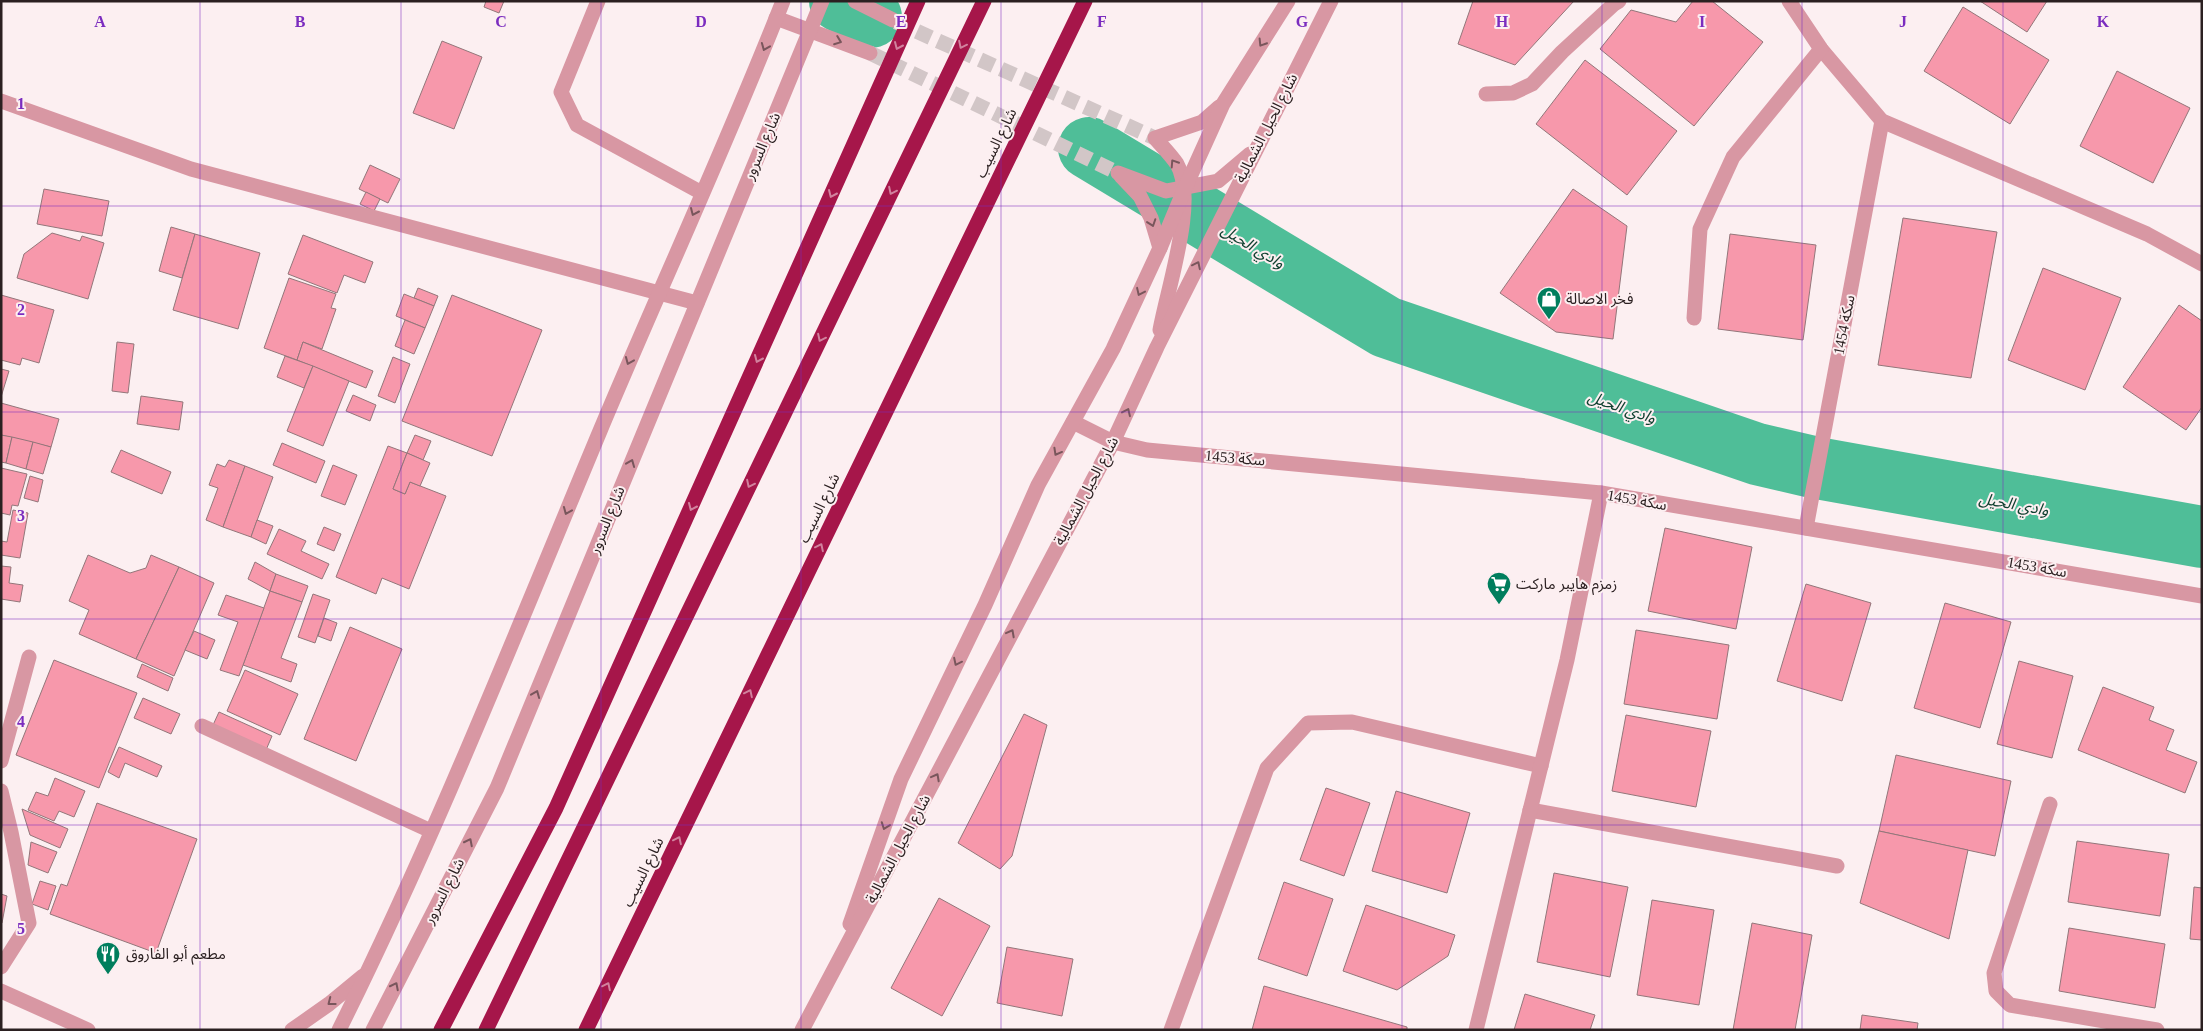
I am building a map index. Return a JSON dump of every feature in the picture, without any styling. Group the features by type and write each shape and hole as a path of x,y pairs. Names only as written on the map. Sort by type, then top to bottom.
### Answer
{"highway":[{"path":"441,1030 556,808 918,1"},
{"path":"486,1030 984,1"},
{"name":"شارع السيب","path":"586,1030 1085,1"}],"street":[{"path":"598,1 562,92 577,125 702,193"},
{"path":"339,1030 368,972 431,831 658,293 727,138 783,1"},
{"name":"شارع السرور","path":"373,1030 497,788 822,1"},
{"path":"854,1 893,20"},
{"path":"1157,347 1165,300 1182,229 1185,188 1177,165 1155,138 1202,122 1223,104 1288,1"},
{"name":"شارع الحيل الشمالية","path":"802,1030 1113,442 1157,347 1331,1"},
{"path":"1486,94 1513,93 1532,84 1562,52 1614,4 1620,1"},
{"path":"1790,1 1821,49 1882,121 2147,234 2202,264"},
{"path":"776,18 870,53"},
{"path":"1694,318 1700,229 1733,157 1821,49"},
{"path":"1,101 191,169 391,224 697,304"},
{"name":"شارع الحيل الشمالية","path":"832,975 902,779 985,604 1038,485 1113,349 1160,248 1223,104"},
{"name":"سكة 1454","path":"1806,528 1882,121"},
{"path":"1160,248 1151,218 1140,196 1118,173 1166,191 1185,188 1218,181 1255,149"},
{"name":"سكة 1453","path":"1073,422 1113,442 1147,450 1601,493 2202,596"},
{"path":"1476,1030 1567,660 1601,493"},
{"path":"1,761 29,656"},
{"path":"1172,1030 1267,768 1308,724 1352,722 1541,766"},
{"path":"202,726 431,831"},
{"path":"1,791 29,923 1,968"},
{"path":"2050,804 1994,973 1996,991 2010,1005 2157,1030"},
{"path":"1530,810 1837,866"},
{"path":"292,1030 329,1004 368,972"},
{"path":"1,991 88,1030"}],"building":[{"path":"486,1 504,1 499,13 484,7"},
{"path":"1473,1 1574,1 1515,65 1458,44"},
{"path":"1693,1 1712,1 1763,42 1694,126 1600,49 1631,10 1676,22"},
{"path":"1980,1 2047,1 2027,32"},
{"path":"1963,7 2049,60 2010,124 1924,71"},
{"path":"442,41 482,57 454,129 413,113"},
{"path":"1585,60 1677,131 1627,195 1536,124"},
{"path":"2117,71 2190,108 2153,183 2080,146"},
{"path":"370,165 400,179 388,203 359,189"},
{"path":"44,189 109,201 102,236 37,224"},
{"path":"1573,189 1627,226 1613,339 1556,332 1500,293"},
{"path":"366,192 380,199 374,211 360,204"},
{"path":"1903,218 1997,232 1971,378 1878,365"},
{"path":"171,227 195,234 182,278 159,271"},
{"path":"52,233 80,241 82,236 104,243 88,299 17,278 24,254"},
{"path":"195,234 260,253 238,329 173,310"},
{"path":"1730,234 1816,245 1803,340 1718,329"},
{"path":"303,235 373,262 365,283 344,275 337,293 288,274"},
{"path":"2043,268 2121,298 2085,390 2008,360"},
{"path":"289,278 336,294 331,308 336,309 322,349 303,342 297,360 264,348"},
{"path":"418,288 438,296 434,306 414,298"},
{"path":"404,294 434,306 425,328 396,316"},
{"path":"1,295 54,310 39,363 22,358 20,365 1,360"},
{"path":"452,295 542,330 492,456 402,421"},
{"path":"2179,305 2202,321 2202,407 2186,430 2123,387"},
{"path":"405,320 425,328 414,354 395,346"},
{"path":"117,342 134,344 128,393 112,391"},
{"path":"303,342 373,371 366,388 297,360"},
{"path":"285,356 313,366 304,388 277,377"},
{"path":"393,357 410,364 395,403 378,396"},
{"path":"313,366 349,381 323,446 287,431"},
{"path":"1,369 9,371 1,397"},
{"path":"353,395 376,405 370,421 346,411"},
{"path":"141,396 183,402 179,430 137,424"},
{"path":"1,403 59,419 51,447 1,435"},
{"path":"1,435 12,437 6,463 1,462"},
{"path":"415,435 431,441 423,460 407,453"},
{"path":"12,437 33,442 26,469 6,463"},
{"path":"33,442 51,447 43,474 26,469"},
{"path":"282,443 325,461 316,483 273,465"},
{"path":"388,446 407,453 393,489 405,494 410,482 446,496 409,589 382,578 376,594 336,577"},
{"path":"121,450 171,472 162,494 111,472"},
{"path":"407,453 430,463 420,486 410,482 405,494 393,489"},
{"path":"229,460 245,466 223,527 206,520 218,488 209,485 217,464 225,467"},
{"path":"333,465 357,475 345,505 321,496"},
{"path":"245,466 273,477 251,537 223,527"},
{"path":"1,468 27,474 18,506 12,505 10,515 1,513"},
{"path":"30,476 43,480 38,502 24,498"},
{"path":"13,510 28,513 20,558 1,555 1,541 7,542"},
{"path":"257,520 273,526 266,544 251,537"},
{"path":"324,527 341,534 334,551 317,544"},
{"path":"1665,528 1752,547 1736,629 1648,611"},
{"path":"279,529 306,541 301,551 329,564 322,579 267,554"},
{"path":"88,555 130,573 146,568 151,555 179,567 136,659 79,634 89,610 69,601"},
{"path":"255,562 276,574 270,591 248,579"},
{"path":"1,566 11,567 9,583 23,585 20,602 1,599"},
{"path":"179,567 214,583 174,676 136,659"},
{"path":"276,574 308,586 302,602 270,591"},
{"path":"1806,584 1871,603 1842,701 1777,681"},
{"path":"270,591 302,602 281,658 297,664 291,682 243,665"},
{"path":"313,594 330,600 315,643 298,637"},
{"path":"226,595 264,608 239,676 220,670 238,622 218,615"},
{"path":"1945,603 2011,622 1980,728 1914,708"},
{"path":"324,618 337,623 331,641 318,636"},
{"path":"350,627 402,649 356,761 304,739"},
{"path":"1636,630 1729,645 1717,719 1624,704"},
{"path":"194,631 215,640 207,659 185,650"},
{"path":"54,660 137,693 99,788 16,755"},
{"path":"2019,661 2073,676 2052,758 1997,744"},
{"path":"142,664 173,678 168,691 137,677"},
{"path":"245,670 298,694 280,735 227,711"},
{"path":"2103,687 2154,707 2149,720 2174,730 2166,750 2197,762 2185,793 2078,750"},
{"path":"143,698 180,714 171,734 134,718"},
{"path":"219,712 272,736 266,750 213,725"},
{"path":"1024,714 1047,725 1012,856 1000,869 958,843"},
{"path":"1626,715 1711,731 1696,807 1612,791"},
{"path":"119,747 162,766 157,777 125,763 119,778 108,772"},
{"path":"1896,755 2011,781 1995,856 1879,831"},
{"path":"55,778 85,791 74,817 59,811 54,821 28,810 36,792 48,796"},
{"path":"1326,788 1370,803 1344,876 1300,860"},
{"path":"1396,791 1470,813 1447,893 1372,871"},
{"path":"97,803 197,839 156,953 50,914 61,884 67,886"},
{"path":"22,809 68,829 60,848 30,835"},
{"path":"1879,831 1968,850 1949,939 1860,903"},
{"path":"2077,841 2169,854 2160,916 2068,902"},
{"path":"31,842 57,852 48,873 28,865"},
{"path":"1554,873 1628,887 1610,977 1537,962"},
{"path":"40,881 56,886 48,910 32,904"},
{"path":"1284,882 1333,899 1307,976 1258,959"},
{"path":"2194,887 2202,888 2202,940 2190,939"},
{"path":"1,894 7,896 2,923 1,923"},
{"path":"939,898 990,926 942,1016 891,988"},
{"path":"1652,900 1714,910 1699,1005 1637,995"},
{"path":"1366,905 1455,935 1448,956 1397,990 1343,971"},
{"path":"1752,923 1812,935 1795,1030 1733,1030"},
{"path":"2069,928 2165,944 2155,1008 2059,991"},
{"path":"1007,947 1073,959 1062,1016 997,1003"},
{"path":"1264,986 1407,1027 1407,1030 1252,1030"},
{"path":"1525,994 1595,1015 1590,1030 1514,1030"},
{"path":"1862,1015 1918,1023 1917,1030 1860,1030"}],"waterway":[{"name":"وادي الحيل","path":"840,1 871,17"},
{"name":"وادي الحيل","path":"1089,148 1386,327 1757,454 1817,468 2202,537"}],"tunnel":[{"path":"896,22 1155,138"},
{"path":"870,53 1118,173"}],"place":[{"name":"فخر الاصالة","path":"1549,320"},
{"name":"زمزم هايبر ماركت","path":"1499,605"},
{"name":"مطعم أبو الفاروق","path":"108,975"}]}
